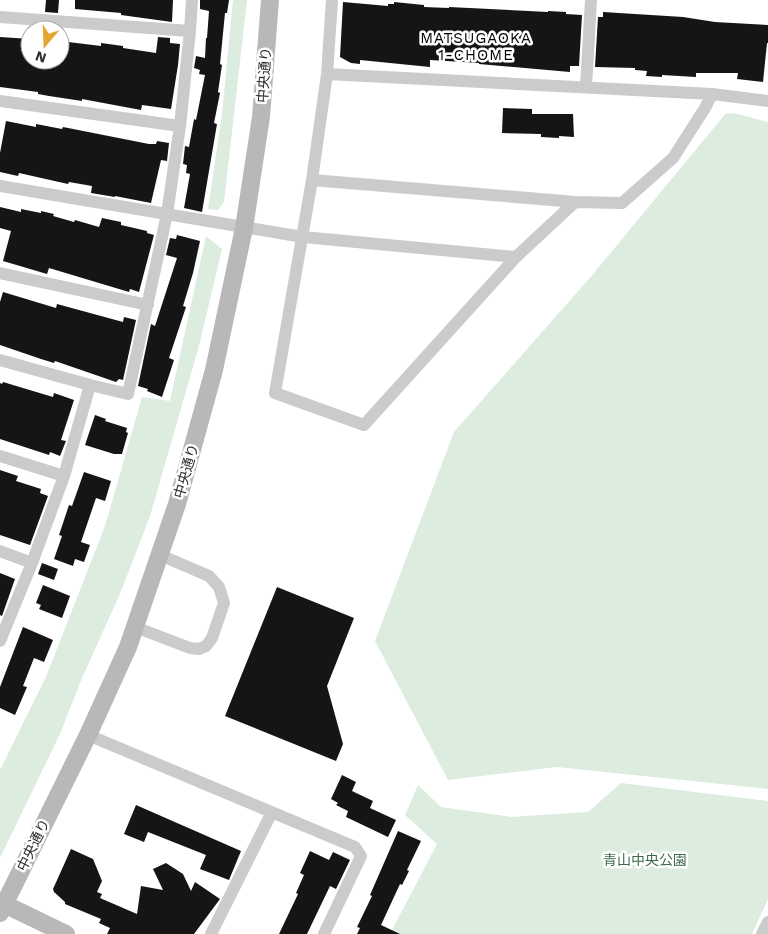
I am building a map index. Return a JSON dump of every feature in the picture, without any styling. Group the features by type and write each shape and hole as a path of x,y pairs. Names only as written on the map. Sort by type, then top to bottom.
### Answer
{"street":[{"path":"0,360 128,394 167,214 180,126 192,0"},
{"name":"中央通り","path":"1,906 88,735 128,647 177,504 214,370 244,228 261,117 270,0"},
{"path":"332,0 327,74 312,180 275,393 364,425 516,257 575,202"},
{"path":"586,87 591,0"},
{"path":"0,17 190,31"},
{"path":"327,74 712,94 768,101"},
{"path":"312,180 575,202 622,203 673,158 712,94"},
{"path":"0,101 180,126"},
{"path":"0,186 302,237 516,257"},
{"path":"0,273 148,305"},
{"path":"0,642 64,476 90,385"},
{"path":"0,456 64,476"},
{"path":"0,551 32,563"},
{"path":"135,627 190,648 199,649 206,646 212,638 224,603 219,587 209,576 160,555"},
{"path":"88,735 355,847 361,856 324,934"},
{"path":"211,934 272,812"},
{"path":"1,906 60,933"},
{"path":"762,934 768,922"}],"green space":[{"path":"233,0 247,0 224,202 218,210 208,209 222,114"},
{"path":"726,113 738,114 768,122 768,789 557,767 448,780 375,641 454,432 594,273"},
{"path":"206,236 222,249 199,346 150,516 120,594 82,678 60,734 0,858 0,770 46,677 105,526 142,397 170,401"},
{"name":"青山中央公園","path":"621,783 768,801 768,899 752,934 390,934 437,844 405,815 418,785 441,807 511,817 588,812"}],"building":[{"path":"46,0 59,0 58,13 45,12"},
{"path":"75,0 173,0 172,22 121,15 121,13 75,9"},
{"path":"200,0 229,0 227,13 225,13 220,64 222,65 218,92 220,93 214,123 217,124 202,212 184,208 190,174 186,173 187,165 183,164 185,146 189,147 205,75 199,74 200,70 194,68 196,56 205,58 207,38 209,11 200,9"},
{"path":"343,2 388,6 388,4 394,4 394,2 424,5 424,7 548,11 582,15 579,66 570,66 570,72 430,60 430,67 360,60 360,64 351,63 340,57"},
{"path":"603,12 768,25 768,43 763,82 737,79 738,73 696,73 696,77 662,75 662,77 646,76 647,71 635,70 635,68 595,67 598,17 603,17"},
{"path":"0,37 20,38 20,70 70,70 70,42 101,46 101,43 156,53 158,37 170,38 170,43 180,44 171,109 142,105 141,110 0,87"},
{"path":"503,108 532,109 532,114 573,114 574,137 541,137 541,134 502,133"},
{"path":"6,121 36,127 36,124 62,129 63,127 149,144 156,144 157,141 169,143 167,161 161,160 151,203 91,193 92,186 69,182 68,184 19,173 18,176 0,172 0,153"},
{"path":"0,207 21,212 21,209 41,213 41,211 74,222 75,220 99,227 102,218 121,222 121,225 147,231 147,233 154,235 139,292 130,289 129,292 49,268 47,274 3,261 11,231 0,228"},
{"path":"177,235 200,241 183,306 186,307 169,358 174,360 162,397 138,386 151,324 155,326 177,258 166,255 170,238 176,239"},
{"path":"3,292 56,308 57,304 123,322 124,317 136,320 123,380 119,379 116,382 0,345 0,302"},
{"path":"3,382 53,397 54,393 74,400 61,440 66,441 60,456 50,452 49,455 0,439 0,383 2,384"},
{"path":"95,415 106,419 105,421 127,428 126,432 128,433 122,454 114,454 85,445"},
{"path":"0,470 18,476 16,481 41,489 40,493 48,496 30,545 0,535"},
{"path":"84,472 111,481 105,501 96,498 81,542 90,545 84,562 75,559 73,566 54,559 62,536 59,535 69,505 72,506"},
{"path":"42,563 58,569 54,580 38,574"},
{"path":"0,573 15,579 2,616 0,615"},
{"path":"43,585 70,596 62,618 39,609 41,605 36,603"},
{"path":"277,587 354,618 327,686 343,744 336,761 225,716"},
{"path":"23,627 53,640 44,662 34,658 23,686 27,687 15,715 0,708 0,687"},
{"path":"342,775 356,782 352,791 373,801 370,808 396,820 388,837 346,817 348,811 336,805 338,803 331,799"},
{"path":"136,805 241,851 229,880 200,869 206,855 148,832 144,842 124,834"},
{"path":"398,831 421,841 407,870 409,871 402,885 400,884 381,925 400,934 357,934 360,928 357,927 372,896 370,895"},
{"path":"71,849 93,859 102,881 97,892 102,894 100,898 137,914 141,886 163,890 153,869 166,863 183,874 191,891 195,882 220,899 194,934 107,934 110,928 99,923 101,919 65,904 54,892 53,889"},
{"path":"310,851 329,860 333,852 350,860 336,889 330,886 307,934 279,934 298,894 296,893 304,875 300,873"}],"district":[{"name":"MATSUGAOKA 1-CHOME","path":"476,46"}]}
